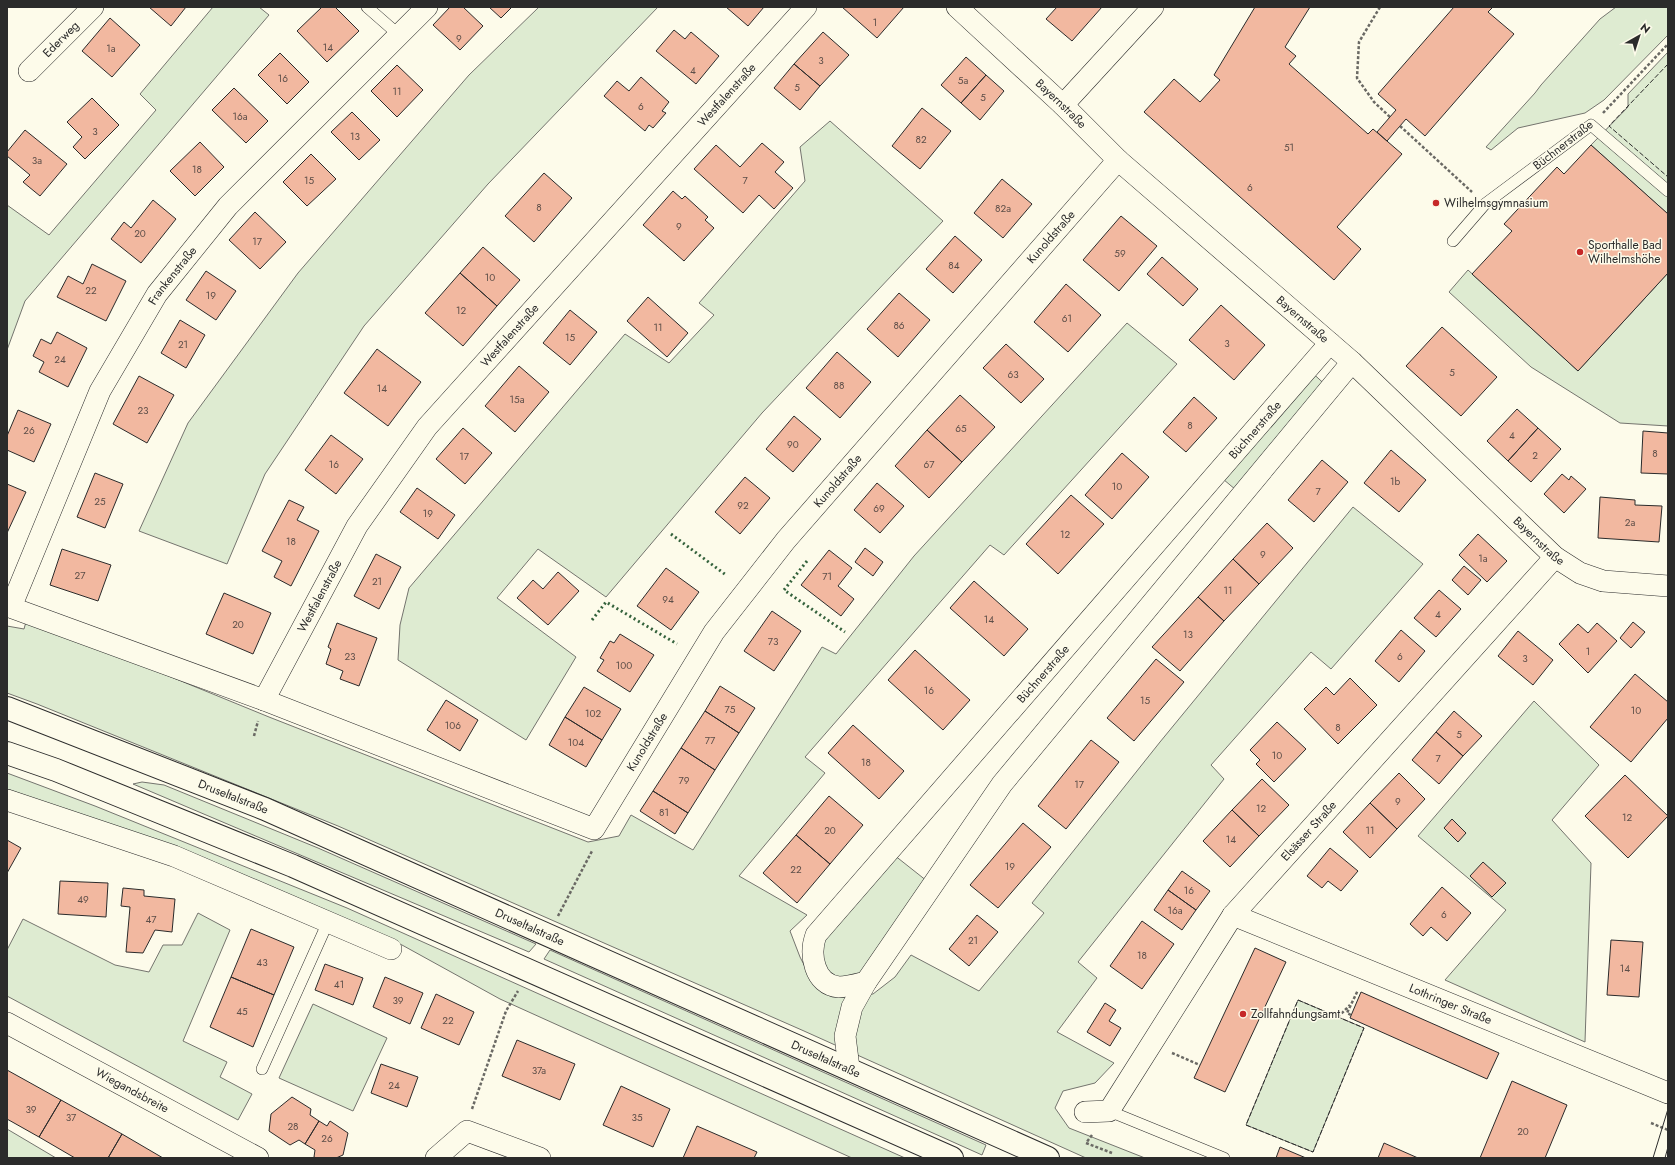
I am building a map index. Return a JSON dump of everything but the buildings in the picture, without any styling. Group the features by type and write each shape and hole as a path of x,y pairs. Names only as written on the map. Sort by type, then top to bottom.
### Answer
{"main road":[{"name":"Druseltalstraße","path":"7,708 265,809 849,1068 1018,1152 1048,1158"},
{"path":"7,753 56,770 307,872 952,1158"}],"street":[{"name":"Ederweg","path":"29,70 93,7"},
{"name":"Frankenstraße","path":"9,607 100,391 157,294 228,206 427,7"},
{"name":"Westfalenstraße","path":"264,700 357,526 427,427 806,7"},
{"name":"Bayernstraße","path":"957,7 1064,105 1118,160 1352,362 1555,557 1580,573 1603,581 1668,586"},
{"path":"1064,105 1153,7"},
{"name":"Kunoldstraße","path":"594,829 714,632 776,552 1118,160"},
{"name":"Büchnerstraße","path":"866,982 839,987 828,984 819,975 814,963 812,945 816,935 1330,343"},
{"path":"849,1068 845,1036 852,1007 866,982 1002,784 1352,362"},
{"name":"Elsässer Straße","path":"1109,1111 1232,914 1555,557"},
{"path":"9,607 264,700 594,829"},
{"path":"7,800 174,856 391,949"},
{"name":"Lothringer Straße","path":"1232,914 1668,1093"},
{"name":"Wiegandsbreite","path":"7,1023 236,1153 258,1158"},
{"path":"1085,1112 1109,1111"},
{"path":"436,1158 467,1131 540,1158"}],"lane":[{"path":"367,7 398,35"},
{"path":"1592,125 1668,191"},
{"name":"Büchnerstraße","path":"1453,241 1485,204 1592,125"},
{"path":"262,1069 328,922"},
{"path":"1109,1111 1224,1158"}],"path":[{"path":"1380,7 1359,42 1357,78 1374,102 1390,117"},
{"name":"Büchnerstraße","path":"1592,125 1668,44"},
{"path":"1400,126 1485,204"},
{"path":"555,922 598,839 594,829"},
{"path":"1351,1015 1348,1013 1367,970"},
{"path":"467,1131 471,1112 506,1011 521,985"},
{"path":"1338,1017 1352,1003"},
{"path":"1151,1044 1200,1065"},
{"path":"1651,1123 1668,1130"}],"green space":[{"path":"213,7 259,7 269,15 25,301 7,350 7,205 49,235 156,110 140,94"},
{"path":"539,7 658,7 488,184 364,326 265,474 227,564 139,531 188,423 298,273 469,75"},
{"path":"1616,7 1668,7 1668,35 1604,100 1585,113 1518,128 1491,150 1486,147 1600,19"},
{"path":"1668,52 1668,214 1591,145 1628,107 1628,94"},
{"path":"830,121 943,221 762,413 606,597 538,549 497,598 576,657 526,740 398,660 400,625 409,588 625,334 669,363 714,315 699,303 805,181 800,147"},
{"path":"1468,270 1578,371 1668,273 1668,426 1620,423 1531,367 1449,292"},
{"path":"1127,323 1177,364 1004,555 990,545 805,757 825,773 739,876 807,915 790,931 800,957 813,982 841,994 873,994 895,977 911,955 979,991 1044,913 1032,903 1160,742 1353,507 1423,564 1331,669 1311,652 1211,765 1224,779 1078,962 1097,978 1057,1032 1114,1063 1095,1083 1063,1091 1055,1108 1069,1128 1145,1158 1086,1158 804,1031 338,826 7,693 7,626 24,629 27,618 269,717 588,842 619,836 631,815 693,850 822,647 836,654 914,556"},
{"path":"1308,369 1330,389 1242,495 1217,474"},
{"path":"1534,701 1599,765 1552,820 1591,863 1585,1042 1445,980 1506,910 1418,836"},
{"path":"7,773 95,806 347,908 905,1158 852,1158 500,999 402,945 153,842 7,789"},
{"path":"142,782 164,785 318,848 536,944 529,952 133,784"},
{"path":"889,851 932,885 866,982 828,984 816,935"},
{"path":"198,913 230,930 183,1041 227,1062 220,1077 252,1094 238,1120 7,996 7,950 23,919 115,965 149,972 163,945 182,945"},
{"path":"550,950 986,1145 982,1155 544,959"},
{"path":"1298,1000 1364,1028 1313,1152 1246,1125"},
{"path":"313,1004 387,1038 353,1111 279,1078"},
{"path":"7,1129 56,1158 7,1158"}],"tram line":[{"path":"1653,1158 1668,1109"},
{"path":"1665,1158 1668,1147"}],"hedge":[{"path":"671,534 726,575"},
{"path":"807,561 784,590 845,632"},
{"path":"592,620 606,602 677,644"}],"fence":[{"path":"1668,64 1609,126 1668,177"},
{"path":"1298,1000 1364,1028 1313,1152 1246,1125 1298,1000"}],"place":[{"name":"Wilhelmsgymnasium","path":"1436,203"},
{"name":"Sporthalle Bad Wilhelmshöhe","path":"1580,252"},
{"name":"Zollfahndungsamt","path":"1243,1014"}]}
